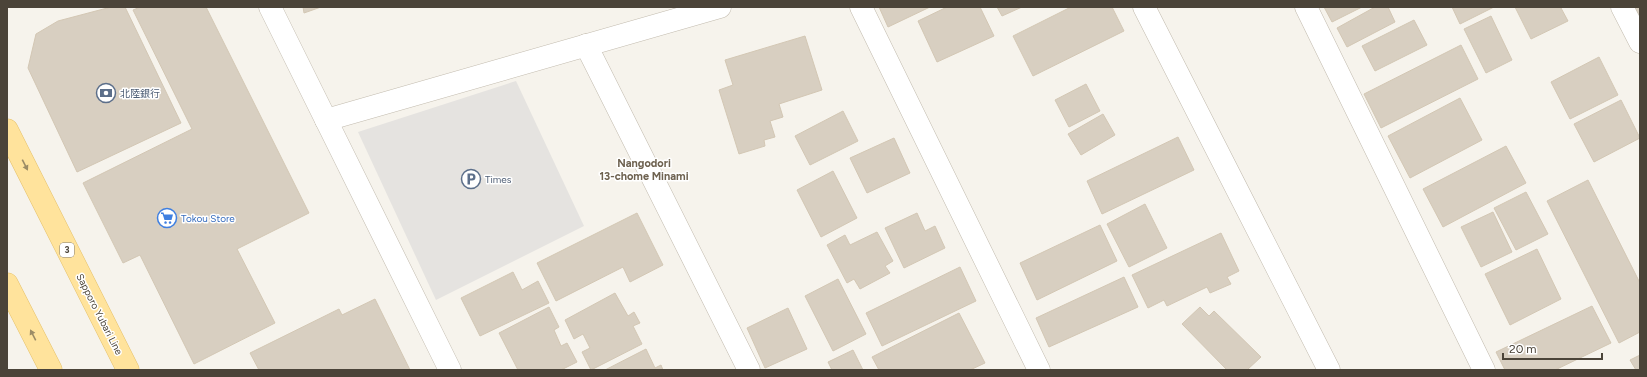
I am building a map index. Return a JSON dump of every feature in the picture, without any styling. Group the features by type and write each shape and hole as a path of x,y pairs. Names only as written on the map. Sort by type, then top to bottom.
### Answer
{"main road":[{"name":"Sapporo Yubari Line","path":"7,130 128,370"},
{"path":"7,284 51,370"}],"street":[{"path":"270,7 450,370"},
{"path":"326,120 720,7"},
{"path":"861,7 1039,370"},
{"path":"1144,7 1329,370"},
{"path":"1306,7 1484,370"},
{"path":"1622,7 1640,42"},
{"path":"586,45 749,370"}],"shaded area":[{"name":"Times","path":"516,81 584,226 436,300 358,132"}],"building":[{"path":"111,7 125,7 181,123 77,172 28,68 36,34 58,21"},
{"path":"140,7 206,7 309,213 237,249 275,323 194,364 140,255 123,263 83,183 192,129 133,10"},
{"path":"303,7 321,7 304,13"},
{"path":"879,7 930,7 888,27"},
{"path":"947,7 980,7 994,36 937,62 918,21"},
{"path":"997,7 1022,7 1002,16"},
{"path":"1071,7 1112,7 1124,31 1033,76 1013,36"},
{"path":"1324,7 1362,7 1332,22"},
{"path":"1375,7 1388,7 1395,22 1347,47 1337,28"},
{"path":"1452,7 1494,7 1460,24"},
{"path":"1515,7 1563,7 1561,8 1568,21 1531,39"},
{"path":"1634,7 1640,7 1640,18"},
{"path":"1491,16 1512,60 1486,73 1464,29"},
{"path":"1414,20 1427,45 1375,71 1362,46"},
{"path":"805,36 822,90 779,104 783,117 770,121 775,137 764,140 765,146 739,154 719,90 733,85 725,60"},
{"path":"1461,45 1478,79 1381,128 1364,94"},
{"path":"1599,57 1618,95 1570,119 1551,82"},
{"path":"1086,84 1100,111 1069,127 1055,100"},
{"path":"1460,98 1482,140 1410,178 1388,136"},
{"path":"1621,100 1640,138 1594,162 1574,124"},
{"path":"843,111 858,141 810,165 795,136"},
{"path":"1103,114 1115,135 1081,155 1068,134"},
{"path":"1178,137 1194,170 1102,214 1087,181"},
{"path":"894,138 910,173 867,193 850,158"},
{"path":"1506,146 1526,183 1443,227 1423,189"},
{"path":"833,171 857,218 821,237 797,190"},
{"path":"1588,180 1640,283 1640,332 1619,343 1547,201"},
{"path":"1526,192 1548,234 1516,250 1494,208"},
{"path":"1145,204 1167,248 1129,267 1107,224"},
{"path":"1493,212 1512,252 1481,267 1461,227"},
{"path":"637,213 663,265 630,282 623,267 556,301 537,263"},
{"path":"917,213 925,231 935,226 945,248 904,268 885,228"},
{"path":"1100,225 1117,261 1037,300 1020,263"},
{"path":"877,232 893,261 885,266 890,273 860,289 854,279 847,283 827,245 845,235 850,245"},
{"path":"1221,233 1239,271 1227,277 1231,284 1210,293 1207,287 1167,306 1164,300 1148,308 1132,275"},
{"path":"1537,249 1561,299 1510,325 1485,274"},
{"path":"960,267 976,301 882,346 866,313"},
{"path":"513,272 522,290 538,281 549,303 480,336 461,298"},
{"path":"1124,277 1138,307 1049,347 1036,318"},
{"path":"838,279 866,334 833,351 805,296"},
{"path":"615,293 628,316 634,312 640,323 633,326 642,344 591,370 582,352 590,348 583,334 574,339 565,320"},
{"path":"375,299 410,370 259,370 250,353 339,309 342,315"},
{"path":"1592,306 1611,343 1555,370 1505,370 1496,352"},
{"path":"549,307 559,327 554,330 561,346 567,343 577,362 561,370 518,370 499,333"},
{"path":"1200,307 1209,316 1214,311 1261,357 1247,370 1227,370 1182,324"},
{"path":"788,308 807,349 765,368 747,328"},
{"path":"959,313 985,363 970,370 879,370 872,357"},
{"path":"646,349 655,368 661,365 663,370 605,370"},
{"path":"853,350 863,370 832,370 828,362"},
{"path":"1640,355 1640,370 1636,370 1630,360"}],"place":[{"name":"北陸銀行","path":"106,93"},
{"name":"Times","path":"471,179"},
{"name":"Tokou Store","path":"167,218"}],"district":[{"name":"Nangodori 13-chome Minami","path":"644,169"}]}
